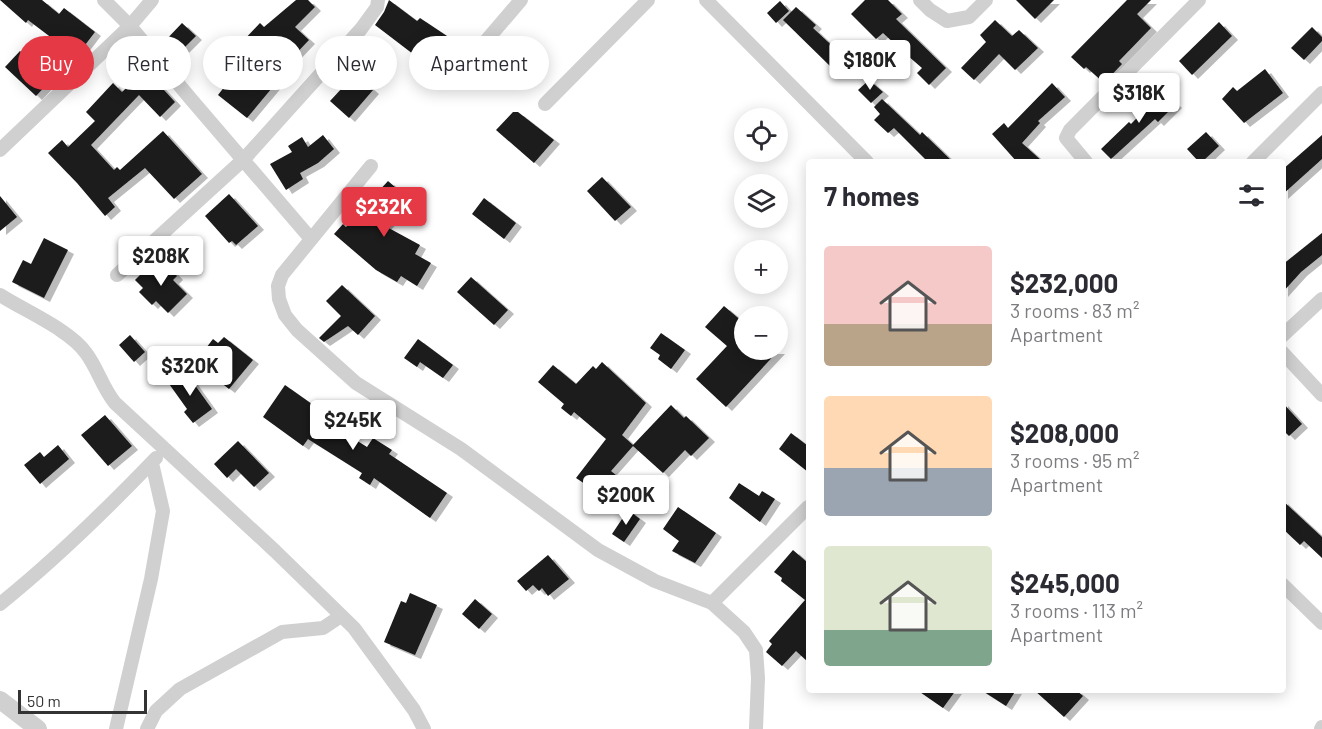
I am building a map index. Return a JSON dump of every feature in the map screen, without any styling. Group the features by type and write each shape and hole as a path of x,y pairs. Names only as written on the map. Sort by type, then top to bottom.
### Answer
{"street":[{"path":"104,0 130,26 311,238"},
{"path":"0,150 130,26 152,0"},
{"path":"117,275 244,159 361,29 376,7 378,0"},
{"path":"490,36 521,0"},
{"path":"545,104 648,0"},
{"path":"706,0 864,159"},
{"path":"921,0 930,10 947,21 969,17 986,0"},
{"path":"1084,159 1066,138 1070,130 1199,0"},
{"path":"1256,159 1322,93"},
{"path":"371,166 282,275 278,286 279,299 285,315 297,330 356,383 461,449 598,550 655,581 712,603 744,632 756,650 758,678 756,729"},
{"path":"0,295 69,337 85,351 96,367 105,390 114,403 275,551 354,628 407,701 424,729"},
{"path":"1286,332 1322,299"},
{"path":"1286,356 1322,395"},
{"path":"0,604 92,524 165,449"},
{"path":"116,729 151,579 163,511 152,463"},
{"path":"712,603 806,509"},
{"path":"1286,588 1322,623"},
{"path":"147,729 156,711 180,689 282,633 323,628 341,616"},
{"path":"0,700 38,729"}],"building":[{"path":"0,0 42,0 59,14 64,8 95,32 92,36 49,36 28,20 26,23"},
{"path":"296,0 308,0 315,7 295,27 309,40 303,46 303,36 248,36 260,23 264,27"},
{"path":"389,0 417,21 420,18 447,36 409,36 409,51 397,42 397,36 389,36 375,25"},
{"path":"865,0 888,0 902,14 896,19 946,68 929,85 917,73 922,68 900,49 906,44 897,46 883,33 876,39 851,14"},
{"path":"1016,0 1054,0 1035,19"},
{"path":"1127,0 1151,0 1137,14 1151,28 1119,61 1122,64 1104,83 1071,57"},
{"path":"780,1 789,11 776,23 767,13"},
{"path":"796,7 816,25 813,28 842,55 831,67 783,20"},
{"path":"995,20 1012,36 1019,30 1038,48 1015,70 999,54 974,80 961,68 986,42 980,35"},
{"path":"1219,22 1232,36 1192,75 1179,61"},
{"path":"182,23 196,36 191,41 191,36 170,36"},
{"path":"1312,27 1322,37 1322,41 1304,60 1291,48"},
{"path":"18,53 18,79 5,67"},
{"path":"1265,69 1283,93 1244,123 1222,99 1233,87 1237,91"},
{"path":"869,80 883,92 871,103 858,90"},
{"path":"1052,83 1065,97 1038,121 1040,123 1022,143 1040,159 1014,159 992,134 1004,123 1008,128"},
{"path":"30,90 42,90 36,96"},
{"path":"106,90 122,92 124,90 164,90 175,102 160,117 139,95 91,145 114,170 117,167 120,170 163,131 202,174 174,199 145,168 108,198 115,207 105,216 48,153 62,140 68,147 95,121 86,112"},
{"path":"222,90 270,90 247,118 218,95"},
{"path":"340,90 373,90 349,118 330,101"},
{"path":"1163,91 1176,104 1158,122 1155,119 1111,159 1101,149 1129,122 1131,124"},
{"path":"882,99 920,135 922,132 950,159 925,159 894,128 888,133 874,120 880,114 874,107"},
{"path":"513,112 518,112 554,140 534,163 496,130"},
{"path":"1206,132 1219,146 1205,159 1196,159 1187,149"},
{"path":"323,135 334,149 318,163 300,173 303,179 286,190 270,164 292,152 288,146 302,137 308,147"},
{"path":"1322,135 1322,159 1286,191 1286,166"},
{"path":"602,177 631,207 615,221 587,191"},
{"path":"388,181 409,199 385,226 420,245 415,254 431,263 417,286 401,276 397,282 376,270 334,234 343,224 346,227"},
{"path":"229,194 258,226 236,245 232,241 229,243 205,216"},
{"path":"0,196 17,217 0,231"},
{"path":"484,198 516,223 504,239 472,214"},
{"path":"1322,233 1322,255 1301,272 1286,289 1286,262"},
{"path":"44,238 68,250 44,298 12,282 23,260 31,264"},
{"path":"154,261 161,269 166,264 177,276 173,280 187,294 168,313 156,301 152,305 139,292 143,288 135,280"},
{"path":"471,277 508,310 494,325 457,292"},
{"path":"342,285 375,316 358,335 348,326 324,342 319,338 341,316 326,301"},
{"path":"724,306 734,314 734,360 770,360 726,407 696,379 727,346 705,327"},
{"path":"661,333 685,350 671,369 658,359 660,355 650,348"},
{"path":"130,335 145,352 134,362 119,345"},
{"path":"224,337 253,360 229,389 189,358 197,347 203,352 213,339 218,343"},
{"path":"418,339 453,365 443,378 420,362 417,367 404,358"},
{"path":"602,362 646,403 622,435 633,445 671,405 709,438 691,456 685,450 663,473 633,446 611,471 639,494 630,506 608,488 603,496 576,478 606,439 574,412 571,416 561,408 564,404 538,382 553,365 576,384 593,366 596,369"},
{"path":"181,371 192,381 212,409 193,423 184,412 187,409 167,381"},
{"path":"285,385 326,414 322,419 367,447 373,438 392,450 389,454 447,493 430,518 374,478 370,485 359,478 362,473 308,439 303,446 263,417"},
{"path":"1286,406 1302,424 1289,436 1286,433"},
{"path":"105,415 132,446 108,466 81,435"},
{"path":"791,433 806,444 806,470 779,449"},
{"path":"238,441 269,473 254,487 236,469 227,478 214,464"},
{"path":"58,445 69,459 40,484 24,465 40,452 44,457"},
{"path":"739,483 759,496 762,491 775,499 760,522 729,498"},
{"path":"1286,504 1322,537 1322,558 1304,541 1300,545 1286,532"},
{"path":"678,507 716,533 695,563 672,551 679,541 663,529"},
{"path":"628,510 640,519 624,542 612,534"},
{"path":"793,550 806,561 806,660 796,651 782,666 766,652 772,644 769,641 805,600 781,581 782,578 774,572"},
{"path":"548,555 569,579 548,596 542,588 539,591 533,585 526,591 517,581"},
{"path":"410,593 437,605 415,655 384,642 401,601 406,603"},
{"path":"475,599 492,614 479,629 462,614"},
{"path":"921,693 954,693 943,708"},
{"path":"986,693 1014,693 1006,706"},
{"path":"1037,693 1080,693 1083,696 1064,717"}]}
